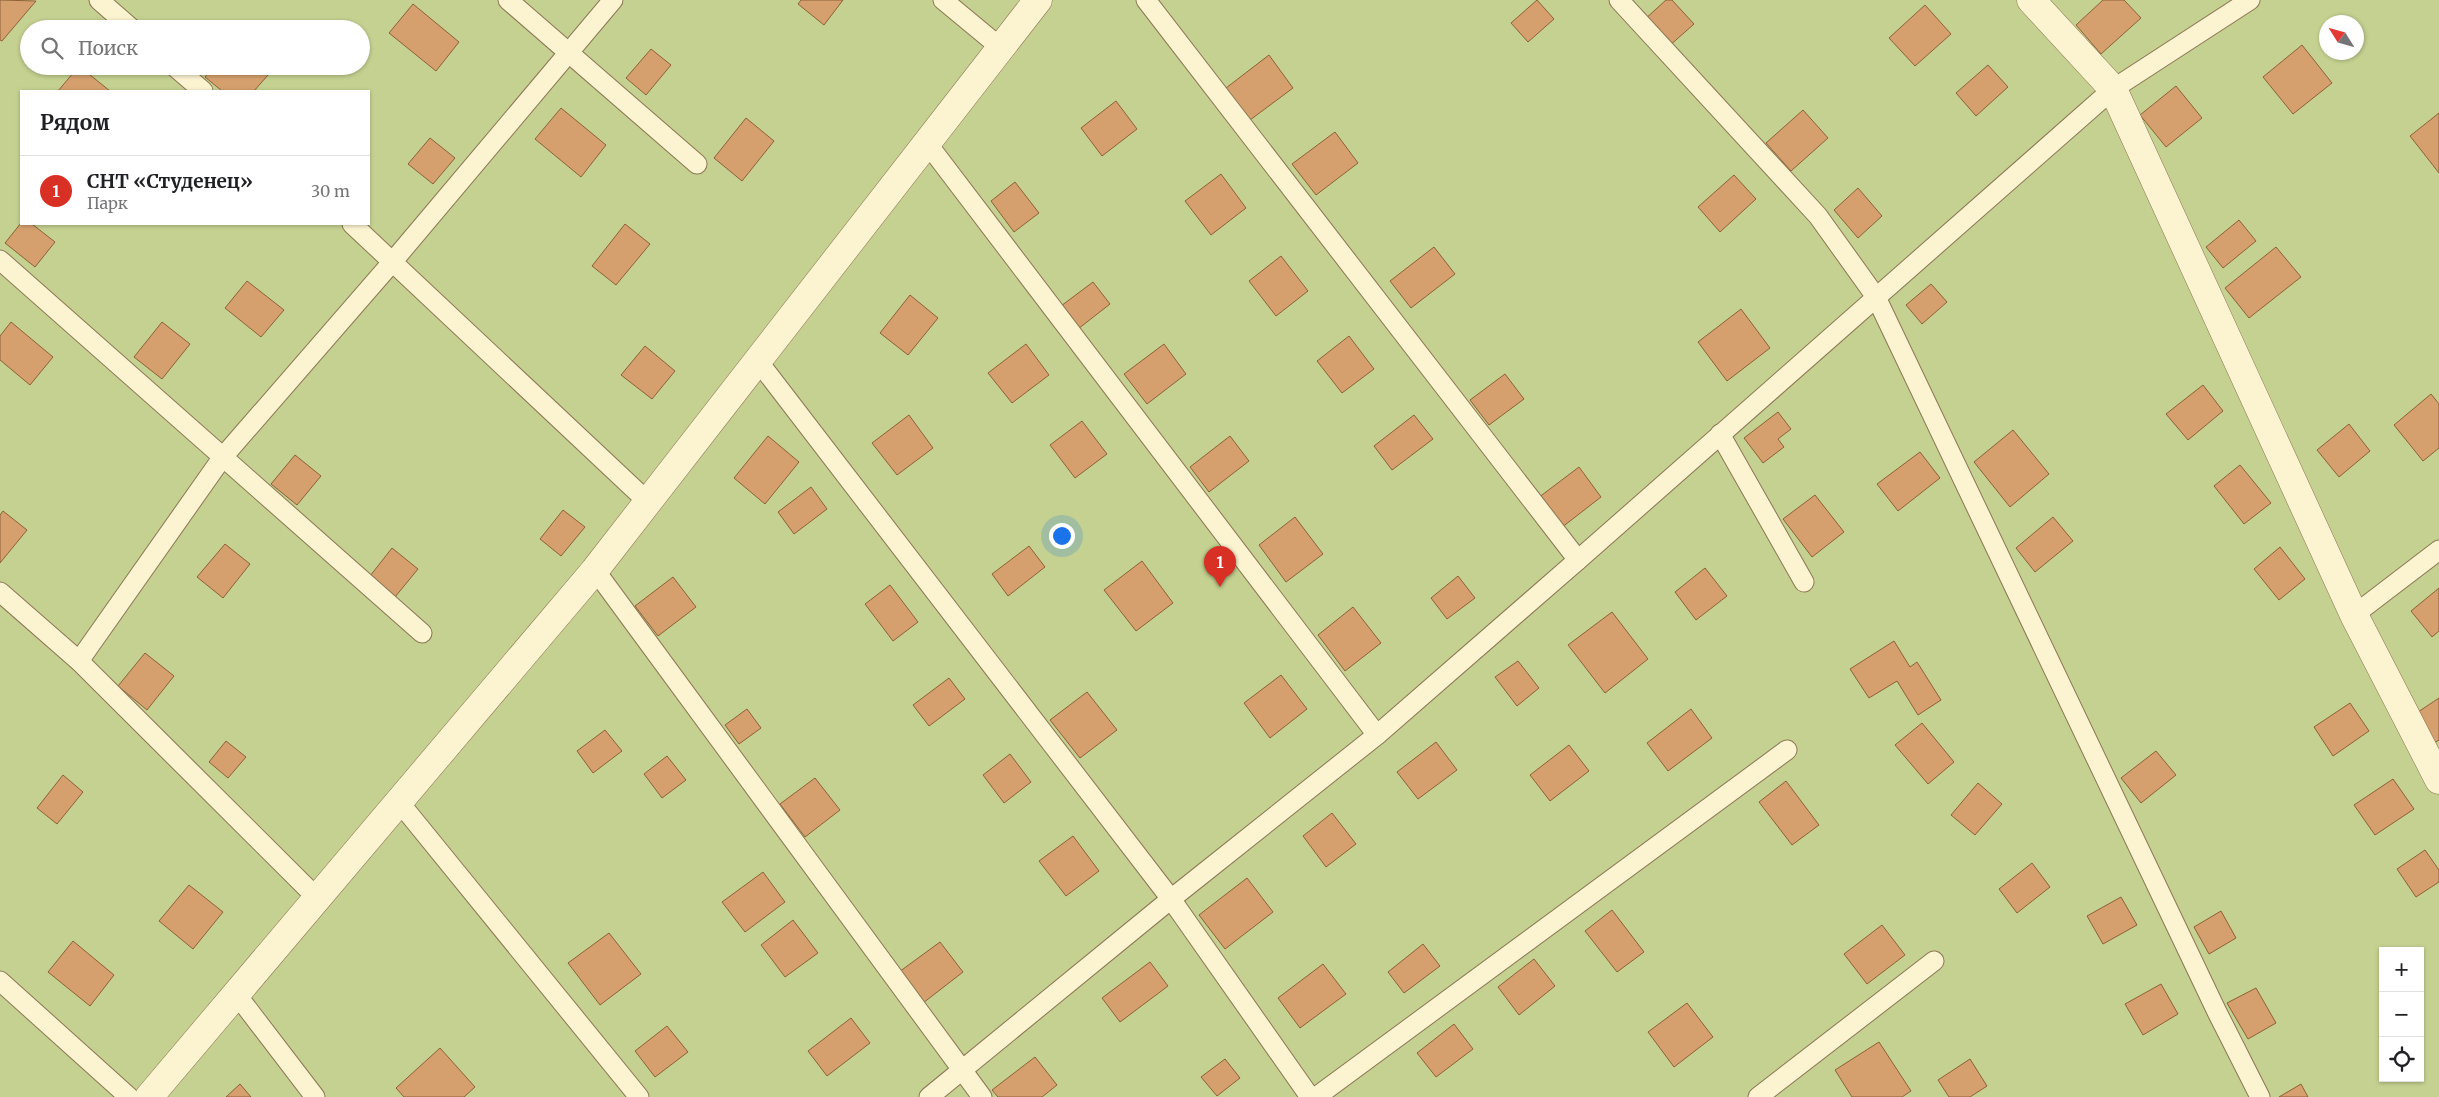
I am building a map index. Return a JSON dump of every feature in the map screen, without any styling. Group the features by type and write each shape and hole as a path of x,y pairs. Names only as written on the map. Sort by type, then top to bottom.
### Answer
{"street":[{"path":"149,1097 596,570 1038,0"},
{"path":"2031,0 2113,89 2354,615 2439,780"}],"lane":[{"path":"100,0 122,20"},
{"path":"508,0 697,164"},
{"path":"78,661 222,458 394,260 613,0"},
{"path":"943,0 1001,48"},
{"path":"1146,0 1578,560"},
{"path":"1619,0 1818,216 1876,297 2212,1003 2260,1097"},
{"path":"929,1097 1171,899 1377,735 2113,89 2250,0"},
{"path":"184,75 202,90"},
{"path":"927,143 1377,735"},
{"path":"353,225 394,260 648,502"},
{"path":"0,260 422,633"},
{"path":"758,361 1171,899 1310,1097"},
{"path":"1720,434 1804,582"},
{"path":"2354,615 2439,550"},
{"path":"596,570 982,1097"},
{"path":"0,592 78,661 318,899"},
{"path":"1316,1097 1787,750"},
{"path":"400,803 639,1097"},
{"path":"1758,1097 1934,961"},
{"path":"0,980 129,1097"},
{"path":"237,995 315,1097"}],"green space":[{"path":"0,0 2439,0 2439,1097 0,1097"}],"building":[{"path":"0,0 36,1 2,41 0,40"},
{"path":"801,0 843,0 824,25 798,4"},
{"path":"1537,0 1554,19 1528,42 1511,23"},
{"path":"1666,0 1672,0 1694,24 1668,47 1644,20"},
{"path":"2103,0 2124,0 2141,18 2101,54 2076,25"},
{"path":"413,4 459,42 436,71 389,33"},
{"path":"1925,5 1951,34 1915,66 1889,38"},
{"path":"2302,45 2332,83 2293,114 2263,77"},
{"path":"651,49 671,65 646,95 626,78"},
{"path":"1269,55 1293,88 1250,120 1226,88"},
{"path":"1988,65 2008,87 1976,116 1956,93"},
{"path":"71,75 90,75 109,90 59,90"},
{"path":"207,75 268,75 255,90 221,90 205,77"},
{"path":"2176,86 2202,118 2166,147 2140,115"},
{"path":"1116,101 1137,129 1102,156 1081,128"},
{"path":"561,108 606,145 581,177 535,139"},
{"path":"1803,110 1828,138 1791,171 1766,143"},
{"path":"2439,113 2439,173 2410,136"},
{"path":"746,118 774,141 742,181 714,158"},
{"path":"1335,132 1358,163 1316,195 1292,164"},
{"path":"430,138 455,158 433,184 408,164"},
{"path":"1221,174 1246,208 1211,235 1185,201"},
{"path":"1734,175 1756,199 1720,232 1698,207"},
{"path":"1015,182 1039,213 1014,232 991,201"},
{"path":"1858,188 1882,216 1858,238 1834,210"},
{"path":"2239,220 2256,241 2223,268 2206,247"},
{"path":"20,224 33,225 55,242 35,267 5,243"},
{"path":"625,224 650,244 616,285 592,266"},
{"path":"1434,247 1455,274 1411,308 1390,281"},
{"path":"2276,247 2301,277 2249,318 2225,288"},
{"path":"1281,256 1308,291 1276,316 1249,281"},
{"path":"247,281 284,310 261,337 225,308"},
{"path":"1093,282 1110,304 1078,329 1061,306"},
{"path":"1931,284 1947,302 1922,324 1906,305"},
{"path":"910,295 938,318 908,355 880,333"},
{"path":"1741,309 1770,348 1727,381 1698,342"},
{"path":"11,322 53,357 30,385 0,360 0,336"},
{"path":"162,322 190,344 162,379 134,357"},
{"path":"1349,336 1374,369 1342,393 1317,361"},
{"path":"1026,344 1049,375 1012,403 988,373"},
{"path":"1164,344 1186,374 1147,404 1124,374"},
{"path":"645,346 675,371 652,399 621,375"},
{"path":"1505,374 1524,399 1489,425 1470,400"},
{"path":"2203,385 2223,411 2188,440 2166,414"},
{"path":"2431,394 2439,404 2439,448 2423,461 2394,425"},
{"path":"1778,412 1791,429 1778,439 1784,447 1763,463 1744,438"},
{"path":"909,415 933,448 897,475 872,443"},
{"path":"1414,415 1433,439 1392,470 1374,446"},
{"path":"1082,421 1107,454 1075,478 1050,445"},
{"path":"2349,424 2370,451 2339,477 2317,450"},
{"path":"2013,430 2049,474 2010,507 1974,462"},
{"path":"768,436 799,462 765,504 734,478"},
{"path":"1230,436 1249,461 1209,492 1190,467"},
{"path":"1920,452 1940,478 1898,511 1877,484"},
{"path":"295,455 321,476 297,505 271,484"},
{"path":"2240,465 2271,503 2244,524 2214,486"},
{"path":"1579,467 1601,497 1561,528 1538,498"},
{"path":"811,487 827,509 794,534 778,512"},
{"path":"1815,495 1844,532 1812,557 1783,519"},
{"path":"563,510 585,527 561,556 540,539"},
{"path":"3,511 27,530 0,563 0,515"},
{"path":"1295,517 1323,554 1286,582 1259,545"},
{"path":"2053,517 2073,541 2035,572 2016,548"},
{"path":"225,544 250,564 223,598 197,577"},
{"path":"1029,546 1045,567 1008,596 992,574"},
{"path":"2280,547 2305,579 2279,600 2254,569"},
{"path":"392,548 418,569 395,597 370,576"},
{"path":"1142,561 1173,603 1136,631 1104,590"},
{"path":"1705,568 1727,596 1696,620 1675,592"},
{"path":"1458,576 1475,598 1447,619 1431,598"},
{"path":"673,577 696,607 658,636 635,606"},
{"path":"890,585 918,622 893,641 865,604"},
{"path":"2439,588 2439,631 2432,637 2411,611"},
{"path":"1353,607 1381,643 1345,671 1318,635"},
{"path":"1612,612 1648,659 1605,693 1568,645"},
{"path":"1894,641 1910,667 1917,662 1941,700 1918,715 1897,681 1869,698 1850,669"},
{"path":"145,653 174,676 147,710 118,686"},
{"path":"1518,661 1539,688 1517,706 1495,677"},
{"path":"1281,675 1307,709 1270,738 1244,703"},
{"path":"949,678 965,699 929,726 913,705"},
{"path":"1087,692 1117,730 1080,758 1050,720"},
{"path":"2439,698 2439,740 2434,743 2415,714"},
{"path":"2350,703 2369,731 2333,756 2314,727"},
{"path":"747,709 761,728 739,744 725,725"},
{"path":"1691,709 1712,738 1668,771 1647,743"},
{"path":"1922,723 1954,762 1928,784 1895,745"},
{"path":"605,730 622,751 593,773 577,751"},
{"path":"226,741 246,757 228,778 209,762"},
{"path":"1436,742 1457,770 1418,799 1397,772"},
{"path":"1569,745 1589,771 1550,801 1530,775"},
{"path":"2156,751 2176,775 2141,803 2121,778"},
{"path":"1010,754 1031,782 1004,803 983,775"},
{"path":"667,756 686,780 662,798 644,774"},
{"path":"63,775 83,792 57,824 37,808"},
{"path":"815,778 840,810 805,837 780,804"},
{"path":"2393,779 2414,809 2375,835 2354,805"},
{"path":"1786,781 1819,825 1792,845 1759,802"},
{"path":"1978,783 2002,804 1975,835 1951,815"},
{"path":"1332,813 1356,844 1326,867 1303,836"},
{"path":"1073,836 1099,871 1066,896 1039,861"},
{"path":"2425,850 2439,870 2439,882 2416,897 2397,869"},
{"path":"2032,863 2050,887 2017,913 1999,889"},
{"path":"763,872 785,902 745,932 722,902"},
{"path":"1247,878 1273,912 1225,949 1199,915"},
{"path":"189,885 223,912 193,949 159,921"},
{"path":"2121,897 2137,925 2103,944 2087,916"},
{"path":"1612,910 1644,952 1617,972 1585,931"},
{"path":"2221,911 2236,938 2209,954 2194,927"},
{"path":"793,920 818,953 785,977 761,945"},
{"path":"1882,925 1905,955 1867,984 1844,954"},
{"path":"609,933 641,974 600,1005 568,963"},
{"path":"73,941 114,975 90,1006 48,972"},
{"path":"940,942 963,972 923,1003 899,972"},
{"path":"1423,944 1440,966 1404,993 1388,972"},
{"path":"1534,959 1555,986 1519,1015 1498,987"},
{"path":"1150,962 1168,986 1120,1022 1102,998"},
{"path":"1323,964 1346,994 1300,1028 1278,998"},
{"path":"2161,984 2178,1014 2143,1035 2125,1004"},
{"path":"2256,988 2276,1023 2248,1039 2227,1003"},
{"path":"1687,1003 1713,1037 1674,1067 1648,1032"},
{"path":"851,1018 870,1043 827,1076 808,1051"},
{"path":"1454,1024 1473,1049 1436,1077 1417,1053"},
{"path":"667,1026 688,1052 655,1077 635,1051"},
{"path":"1879,1042 1911,1091 1902,1097 1852,1097 1835,1070"},
{"path":"440,1048 475,1087 464,1097 404,1097 396,1088"},
{"path":"1035,1057 1057,1085 1042,1097 998,1097 992,1090"},
{"path":"1225,1059 1240,1078 1217,1096 1201,1077"},
{"path":"1970,1059 1987,1086 1970,1097 1949,1097 1938,1080"},
{"path":"240,1084 251,1097 226,1097"},
{"path":"2301,1084 2308,1097 2279,1097"}],"place":[{"name":"СНТ «Студенец»","path":"1220,587"}]}
